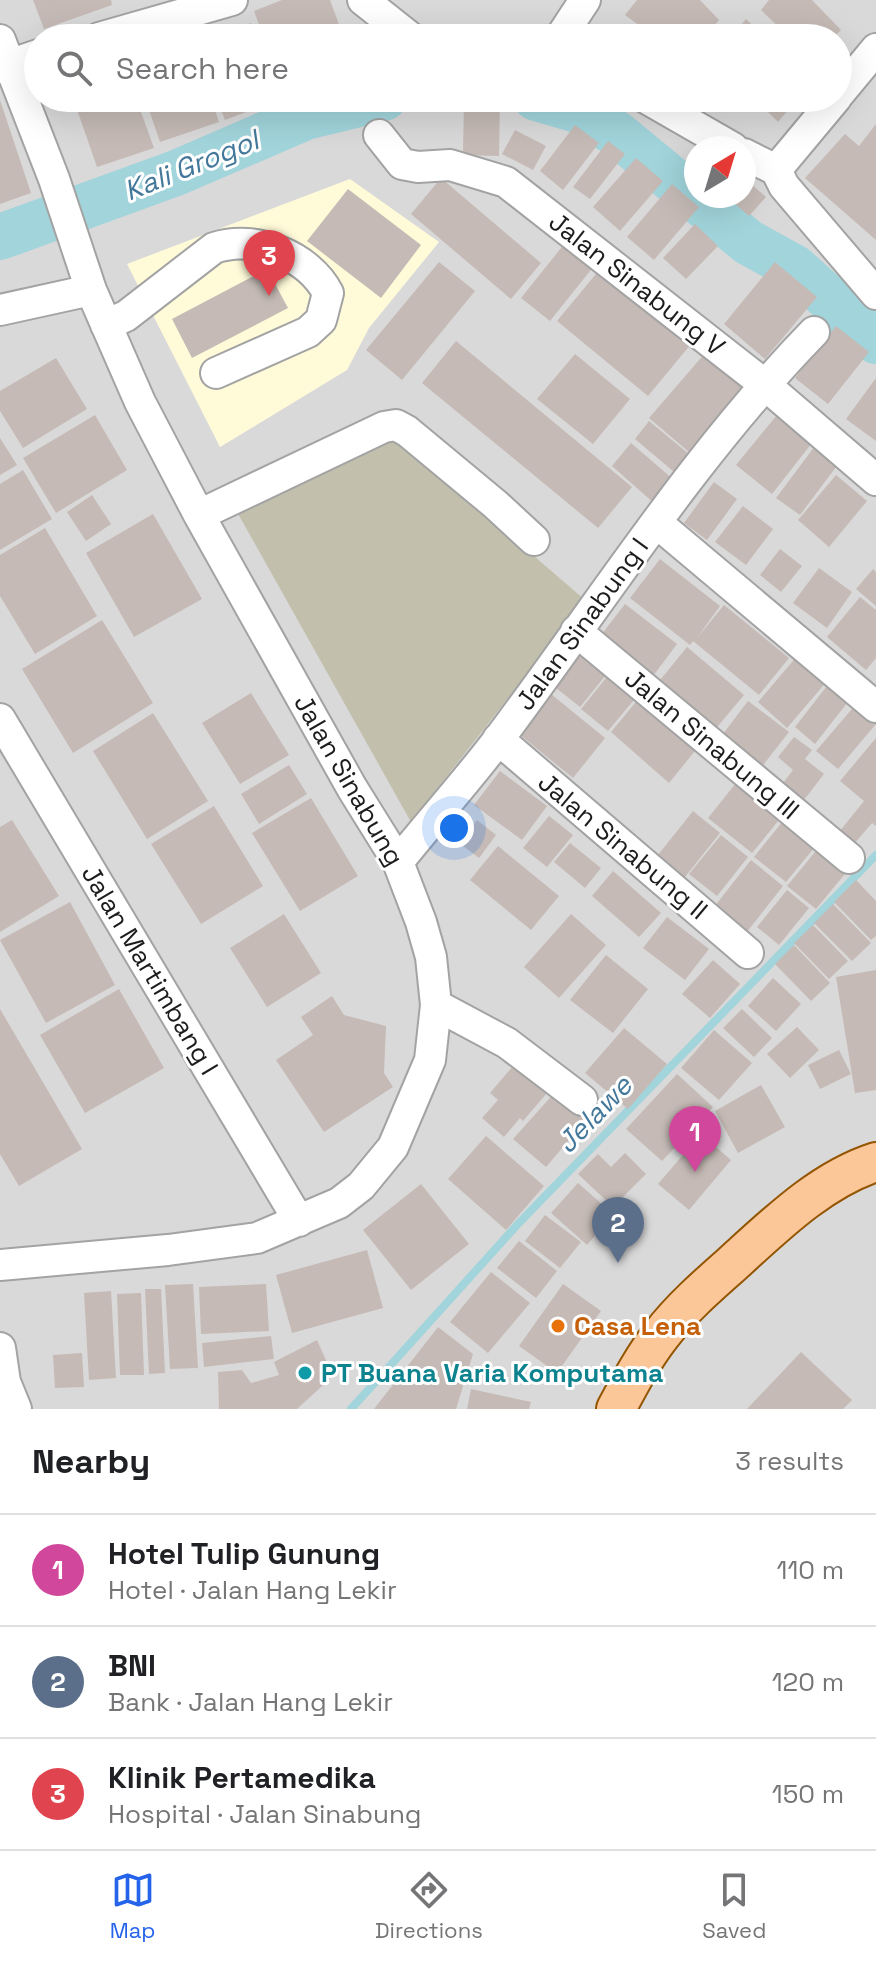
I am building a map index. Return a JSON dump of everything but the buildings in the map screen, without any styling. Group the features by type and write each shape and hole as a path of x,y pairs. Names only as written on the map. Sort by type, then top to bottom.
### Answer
{"main road":[{"path":"616,1409 641,1363 685,1307 805,1201 832,1182 876,1162"}],"street":[{"path":"148,24 232,0"},
{"path":"363,0 393,24"},
{"path":"569,24 585,0"},
{"path":"852,78 876,49"},
{"name":"Jalan Sinabung","path":"12,57 24,92"},
{"name":"Jalan Sinabung","path":"0,1265 168,1250 257,1238 339,1203 361,1186 393,1147 430,1060 436,1005 431,957 398,862 352,788 199,515 140,402 91,290 31,112"},
{"path":"670,112 712,136"},
{"path":"776,170 824,112"},
{"name":"Jalan Sinabung V","path":"379,135 402,164 418,167 450,165 506,182 764,384 876,480"},
{"path":"756,160 776,170 784,186 876,294"},
{"path":"106,325 126,316 214,248 226,244 263,247 290,256 312,269 328,293 321,320 308,332 216,373"},
{"path":"0,310 91,290"},
{"name":"Jalan Sinabung I","path":"398,862 498,739 764,384 814,332"},
{"path":"199,515 384,427 396,425 407,431 534,540"},
{"path":"657,523 876,707"},
{"name":"Jalan Sinabung III","path":"576,631 849,858"},
{"name":"Jalan Martimbang I","path":"0,719 299,1221"},
{"name":"Jalan Sinabung II","path":"498,739 748,953"},
{"path":"436,1005 507,1043 582,1100"},
{"path":"0,1348 5,1382 16,1409"}],"shaded area":[{"path":"0,0 876,0 876,1409 0,1409"},
{"path":"350,179 439,242 369,328 347,370 220,447 127,264"},
{"path":"396,437 585,600 411,822 237,512"}],"waterway":[{"name":"Kali Grogol","path":"0,237 176,173 306,117 327,112"},
{"name":"Kali Grogol","path":"580,112 617,134 748,242 795,268 876,341"},
{"name":"Jelawe","path":"351,1409 517,1225 876,855"}],"place":[{"name":"Klinik Pertamedika","path":"269,296"},
{"name":"Hotel Tulip Gunung","path":"695,1172"},
{"name":"BNI","path":"618,1263"},
{"name":"Casa Lena","path":"558,1326"},
{"name":"PT Buana Varia Komputama","path":"305,1373"}]}
